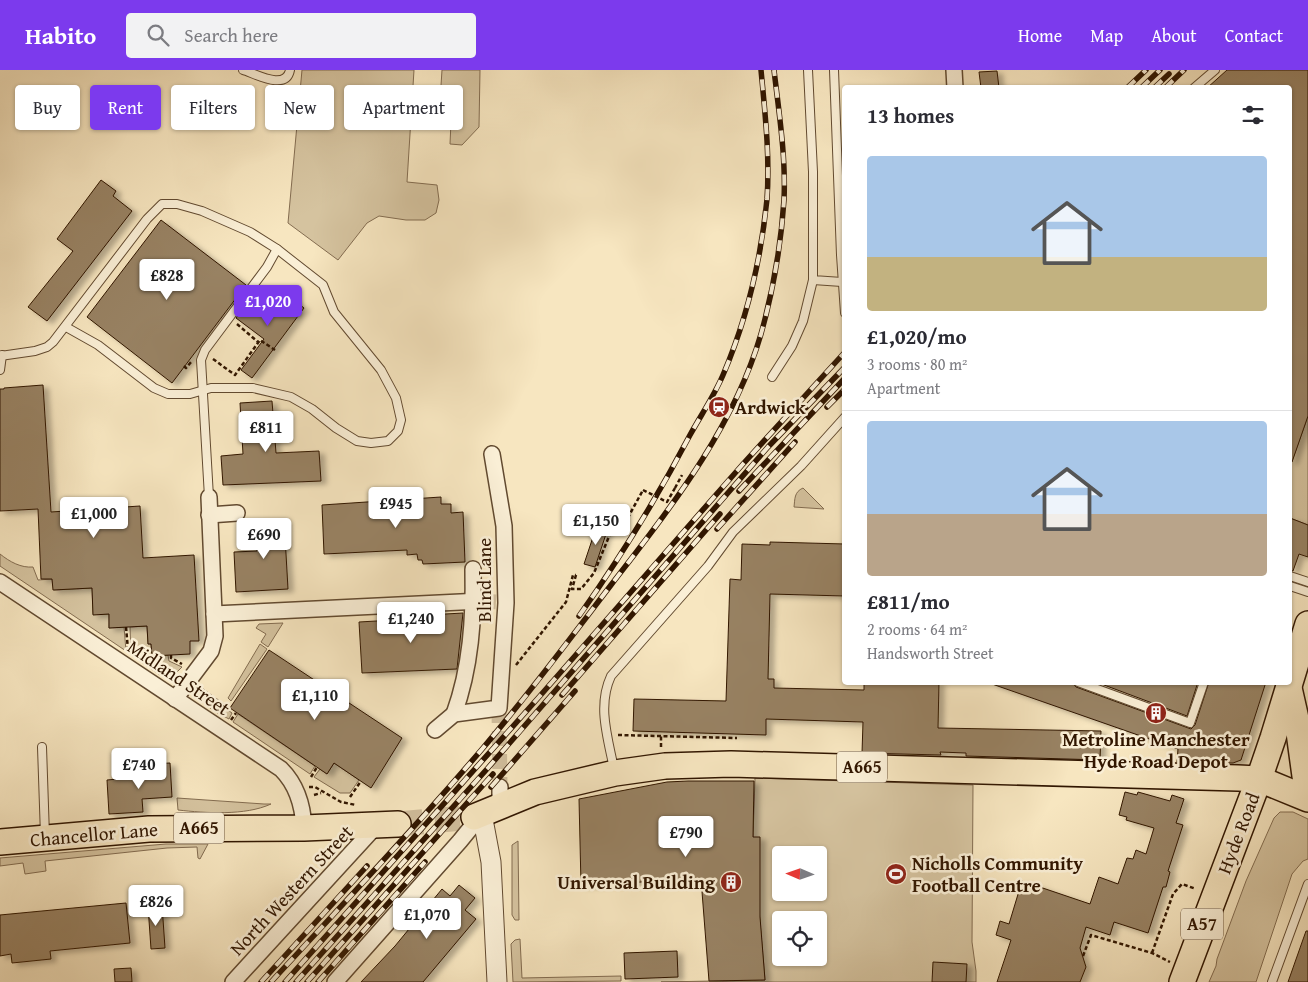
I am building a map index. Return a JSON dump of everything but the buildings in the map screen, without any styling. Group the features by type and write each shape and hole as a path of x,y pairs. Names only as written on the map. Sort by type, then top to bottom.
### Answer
{"highway":[{"name":"Hyde Road","path":"1292,678 1308,624"},
{"name":"Hyde Road","path":"1176,972 1259,779 1290,685"},
{"path":"1289,688 1299,732 1305,776 1308,782"},
{"name":"A665","path":"490,806 535,792 615,773 665,766 731,764 1259,779 1308,799"},
{"name":"Chancellor Lane","path":"0,842 149,829 304,828 388,825"}],"street":[{"path":"954,70 955,85"},
{"name":"Blind Lane","path":"454,714 499,708 504,526 492,454"},
{"path":"176,699 211,650 215,636 209,497"},
{"path":"209,515 237,513"},
{"path":"435,730 454,714 466,669 478,601 473,569"},
{"name":"Midland Street","path":"0,582 281,769 291,779 295,788 303,816 304,828"},
{"path":"214,614 478,601"},
{"path":"335,982 490,806"},
{"path":"490,806 497,982"},
{"name":"North Western Street","path":"233,982 388,825"}],"lane":[{"path":"243,70 277,81 286,79 289,76 290,70"},
{"path":"772,377 792,346 803,321 812,280 812,172 808,70"},
{"path":"812,280 842,282 834,70"},
{"path":"1198,85 1215,70"},
{"path":"0,370 1,355 36,351 47,347 66,327 147,219 162,204 177,204 202,211 250,232 277,249 324,285 334,312 381,370 396,398 401,420 398,431 388,441 372,443 357,441 336,428 312,409 291,397 253,388 211,388 190,394 168,394 154,388 98,344 66,327"},
{"path":"209,497 201,391 201,360 205,350 267,267 277,249"},
{"path":"615,773 604,720 604,696 611,676 708,566 733,532 801,466 842,421"},
{"path":"1292,577 1308,582"},
{"path":"1292,587 1308,592"},
{"path":"1086,685 1190,724 1203,685"},
{"path":"42,747 45,838"},
{"path":"1272,982 1308,884"}],"path":[{"path":"237,324 258,342 260,340 275,350"},
{"path":"210,357 236,375 258,342"},
{"path":"184,366 186,368 192,361"},
{"path":"501,685 566,602 573,575 576,575 572,589 581,589 594,573 610,534 625,523 643,490 667,502 682,475"},
{"path":"126,627 128,653"},
{"path":"171,655 171,658 187,667"},
{"path":"618,735 737,738"},
{"path":"660,754 661,736"},
{"path":"311,777 317,767"},
{"path":"350,797 361,781"},
{"path":"295,788 315,787 341,802 362,806"},
{"path":"314,795 320,792"},
{"path":"1152,953 1173,894 1182,884 1196,890"},
{"path":"1084,956 1091,935 1152,953 1176,972"}],"shaded area":[{"path":"302,70 414,70 413,85 344,85 344,130 410,130 407,182 437,185 439,200 436,213 425,220 406,220 379,216 367,223 338,260 288,223 297,130 334,130 334,85 301,85"},
{"path":"442,70 480,70 479,127 462,145 450,144 451,130 463,130 463,85 441,85"},
{"path":"1308,416 1308,525 1292,519 1292,461"},
{"path":"803,488 824,509 794,507 796,494"},
{"path":"0,554 16,564 24,567 33,567 38,580 52,579 54,590 92,588 93,614 109,614 109,628 124,627 126,651 0,566"},
{"path":"283,623 268,647 261,642 266,634 256,628 259,624"},
{"path":"147,626 148,644 151,644 152,656 168,655 169,661 182,667 176,673 160,675 131,655 130,627"},
{"path":"260,644 267,649 231,701 228,698"},
{"path":"202,688 224,704 223,707 232,713 229,719 214,711 205,703 201,694"},
{"path":"238,714 315,766 310,774 233,722"},
{"path":"334,763 359,780 350,793 340,793 314,777 320,769 327,774"},
{"name":"Nicholls Community Football Centre","path":"755,778 973,785 972,942 976,982 661,982 765,980 753,837"},
{"path":"177,798 271,804 261,808 237,812 200,812 178,810"},
{"path":"1280,812 1293,812 1308,819 1308,859 1303,861 1292,874 1256,982 1209,982 1246,881 1274,818"},
{"path":"518,841 519,920 515,920 512,915 512,845"},
{"path":"166,844 208,844 200,859 198,858 197,847 167,848 45,861 46,871 25,874 23,863 0,866 0,858"},
{"path":"520,939 522,978 621,976 621,981 513,982 511,944 515,940"}],"tunnel":[{"path":"481,601 498,602"},
{"path":"499,708 500,787"},
{"path":"398,824 474,817"}],"railway":[{"path":"579,616 651,505 712,398 732,354 746,311 757,266 767,199 767,151 761,70"},
{"path":"271,982 405,837 500,728 655,527 698,467 717,435 749,369 761,334 779,251 783,217 784,168 774,70"},
{"path":"1130,85 1146,70"},
{"path":"1144,85 1160,70"},
{"path":"1168,85 1184,70"},
{"path":"1157,85 1169,74"},
{"path":"285,982 539,697 743,464 842,355"},
{"path":"296,982 487,769 768,447 842,370"},
{"path":"739,491 842,381"},
{"path":"827,407 842,392"},
{"path":"717,529 795,442"},
{"path":"562,695 720,514"},
{"path":"491,787 575,691"},
{"path":"307,982 493,774"},
{"path":"318,982 425,862"},
{"path":"261,982 367,866"}],"place":[{"name":"Ardwick","path":"719,407"},
{"name":"Metroline Manchester Hyde Road Depot","path":"1156,713"},
{"name":"Nicholls Community Football Centre","path":"896,874"},
{"name":"Universal Building","path":"731,882"}]}
